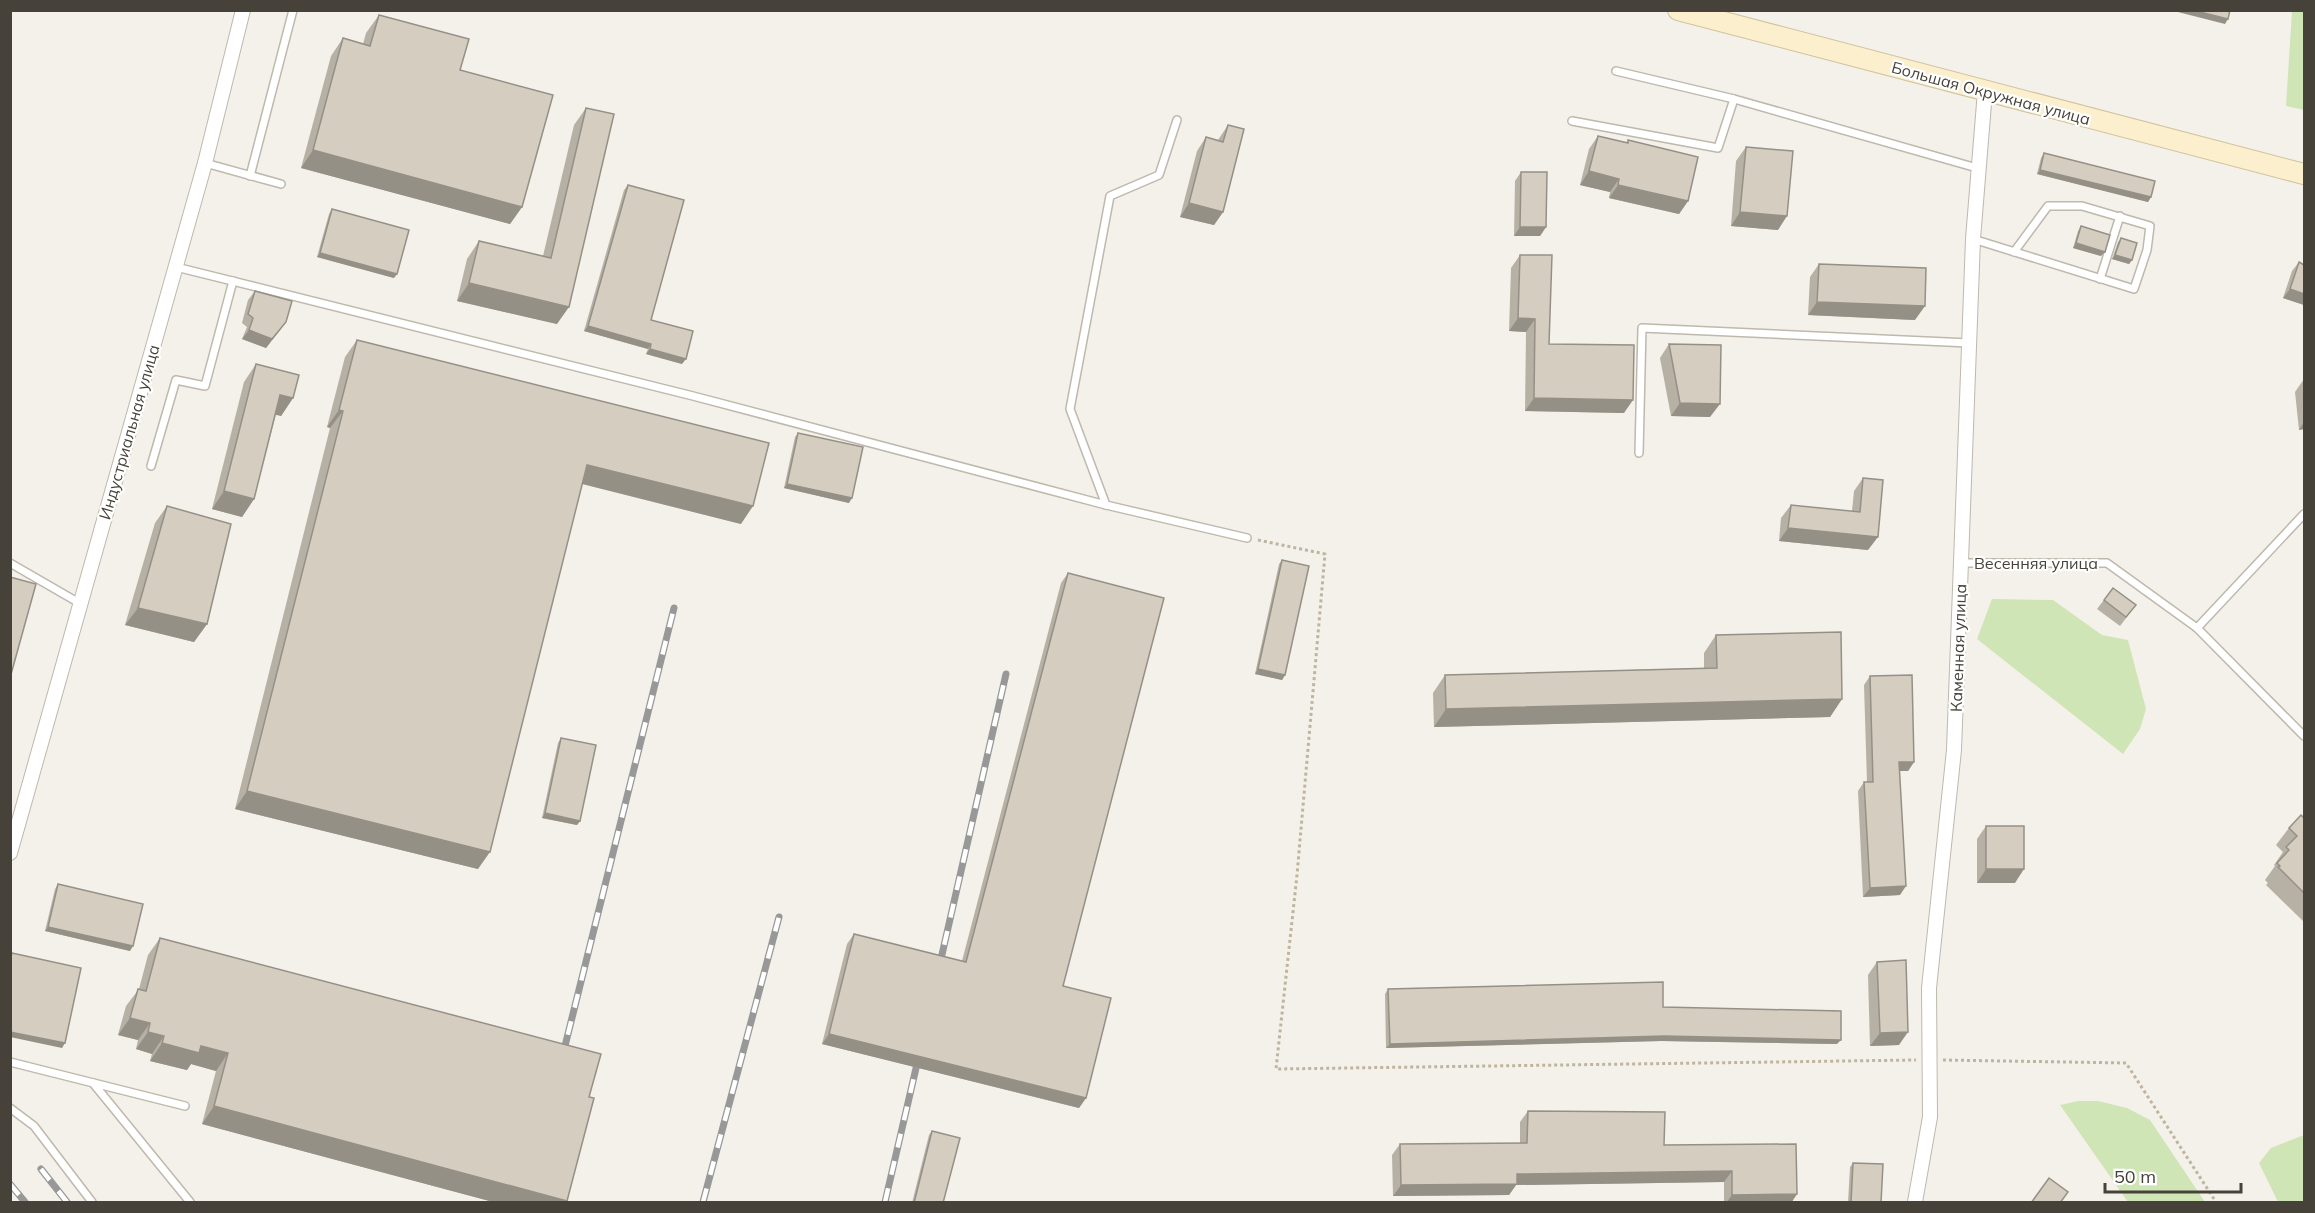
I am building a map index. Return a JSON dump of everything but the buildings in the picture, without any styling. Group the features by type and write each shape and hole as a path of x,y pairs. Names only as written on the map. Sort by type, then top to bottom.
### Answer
{"main road":[{"name":"Большая Окружная улица","path":"1678,10 2304,174"}],"street":[{"name":"Индустриальная улица","path":"10,853 205,163 243,10"},
{"name":"Каменная улица","path":"1915,1203 1930,1117 1929,988 1954,750 1972,239 1984,91"}],"lane":[{"path":"250,176 292,10"},
{"path":"1616,71 1734,99 1977,168"},
{"path":"1572,122 1718,148 1734,99"},
{"path":"1106,505 1070,409 1110,196 1159,175 1177,120"},
{"path":"205,163 281,184"},
{"path":"1972,239 2100,279 2134,289 2144,260 2150,226 2082,206 2048,206 2014,252"},
{"path":"2100,279 2120,216"},
{"path":"176,267 693,396 1106,505 1247,538"},
{"path":"151,466 176,380 205,386 233,281"},
{"path":"1639,453 1642,328 1969,343"},
{"path":"2197,628 2304,514"},
{"name":"Весенняя улица","path":"1961,563 2107,562 2197,628 2304,736"},
{"path":"10,563 81,604"},
{"path":"10,1062 185,1106"},
{"path":"93,1083 190,1203"},
{"path":"10,1108 34,1126 92,1203"}],"path":[{"path":"1247,538 1325,554 1297,875 1276,1069 1931,1060 2126,1063 2216,1203"}],"green space":[{"path":"2292,11 2304,11 2304,110 2286,106"},
{"path":"1992,599 2053,600 2102,635 2128,640 2146,709 2140,729 2123,754 1977,639"},
{"path":"2078,1101 2098,1101 2127,1108 2150,1120 2205,1202 2128,1202 2060,1105"},
{"path":"2304,1135 2304,1202 2278,1202 2259,1163 2271,1148"}],"railway":[{"path":"561,1062 674,608"},
{"path":"938,972 1006,674"},
{"path":"703,1202 779,917"},
{"path":"885,1202 920,1051"},
{"path":"41,1169 67,1202"},
{"path":"10,1184 25,1202"}]}
